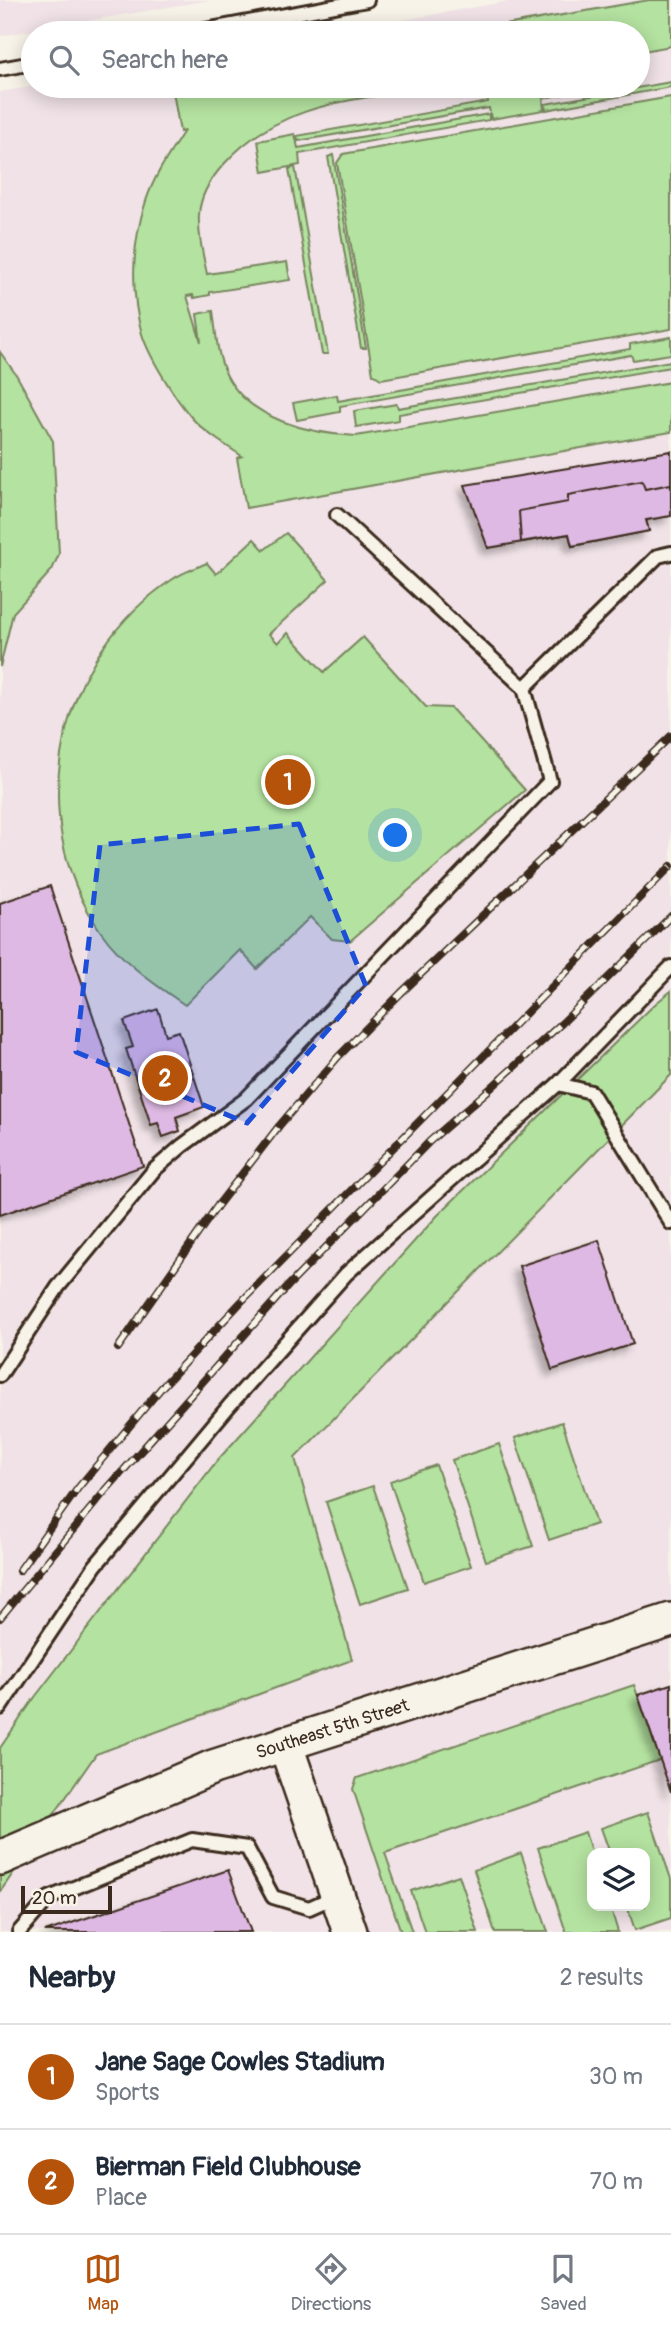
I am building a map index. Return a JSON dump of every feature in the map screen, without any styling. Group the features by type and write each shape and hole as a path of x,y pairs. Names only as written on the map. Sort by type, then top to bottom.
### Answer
{"street":[{"name":"Southeast 5th Street","path":"0,1858 213,1767 671,1620"},
{"path":"285,1744 350,1932"}],"lane":[{"path":"254,21 367,0"},
{"path":"0,69 21,65"},
{"path":"0,1375 58,1287 154,1170 246,1099 550,781 524,688 337,515"},
{"path":"524,688 658,556 671,553"},
{"path":"0,1708 95,1566 346,1274 558,1083 671,967"},
{"path":"558,1083 591,1092 671,1223"},
{"path":"19,1932 49,1898 192,1840 247,1848 273,1896 309,1908 337,1895"}],"highlighted area":[{"path":"299,824 366,986 247,1123 76,1052 100,845"}],"shaded area":[{"path":"0,0 210,0 88,21 21,21 21,32 0,36"},
{"path":"515,0 671,0 671,1932 0,1932 0,1892 244,1431 216,1462 35,1697 0,1748 0,92 21,88 21,98 650,98 650,21 397,21"}],"green space":[{"path":"649,0 671,0 671,46 650,50 650,21 528,21"},
{"path":"671,82 671,87 650,91 650,86"},
{"path":"671,97 671,329 381,379 373,374 337,163 343,154"},
{"path":"174,98 367,98 325,106 272,126 247,142 225,163 204,194 199,215 207,274 287,262 290,280 210,292 210,295 194,298 193,295 187,296 201,342 197,314 213,311 217,344 227,376 237,391 266,414 301,428 356,436 671,382 671,432 246,508 237,458 242,456 215,438 191,417 150,354 138,318 134,267 141,217 153,183 184,131 180,132"},
{"path":"487,98 543,98 544,110 491,119 489,108 298,141 297,136 488,102"},
{"path":"579,98 611,98 546,110 545,104"},
{"path":"489,114 489,120 299,154 300,165 263,172 258,141 295,134 298,148"},
{"path":"333,155 366,348 361,348 328,157"},
{"path":"295,167 328,354 322,354 289,169"},
{"path":"671,337 671,354 633,360 631,355 340,406 340,412 297,420 293,403 337,395 338,401 630,349 630,344"},
{"path":"0,352 17,376 53,441 59,554 52,570 13,613 0,667"},
{"path":"671,361 671,367 399,414 399,420 356,427 354,411 397,404 398,408"},
{"path":"286,533 328,580 269,634 278,643 288,633 324,672 363,637 426,707 451,708 525,790 350,941 332,939 310,917 257,969 240,950 185,1005 119,954 101,932 76,887 62,839 58,790 64,741 78,694 102,650 133,611 181,574 207,563 216,574 254,539 264,550"},
{"path":"671,991 671,1075 295,1458 352,1660 96,1754 0,1892 0,1748 35,1697 216,1462 437,1216"},
{"path":"562,1422 596,1524 549,1540 515,1438"},
{"path":"499,1444 533,1546 486,1561 452,1460"},
{"path":"436,1465 471,1566 424,1582 390,1481"},
{"path":"373,1486 408,1588 360,1604 326,1502"},
{"path":"634,1685 660,1760 385,1853 412,1932 401,1932 353,1789 357,1778"},
{"path":"648,1812 671,1879 671,1918 635,1930 629,1911 650,1911 650,1848 608,1848 601,1828"},
{"path":"585,1832 590,1848 587,1848 587,1911 612,1911 618,1932 566,1932 538,1848"},
{"path":"521,1853 548,1932 495,1932 474,1870"},
{"path":"459,1875 478,1932 425,1932 411,1891"}],"building":[{"path":"671,451 671,516 646,520 649,531 572,546 569,534 488,548 465,485"},
{"path":"642,481 645,489 671,484 671,516 646,520 649,531 572,546 569,534 521,542 519,511 568,502 568,495"},
{"path":"50,886 143,1166 0,1215 0,903"},
{"path":"158,1009 166,1035 179,1031 204,1107 176,1117 180,1131 163,1137 158,1123 151,1125 126,1049 133,1047 124,1021"},
{"path":"599,1240 633,1344 552,1370 519,1266"},
{"path":"671,1684 671,1792 638,1695"},
{"path":"228,1870 251,1932 45,1932"}],"railway":[{"path":"118,1348 218,1205 279,1126 338,1057 401,993 671,736"},
{"path":"19,1571 78,1488 162,1387 241,1302 671,866"},
{"path":"0,1618 106,1490 288,1286 430,1141 562,1023 671,916"}],"place":[{"name":"Jane Sage Cowles Stadium","path":"288,782"},
{"name":"Bierman Field Clubhouse","path":"165,1078"}]}
